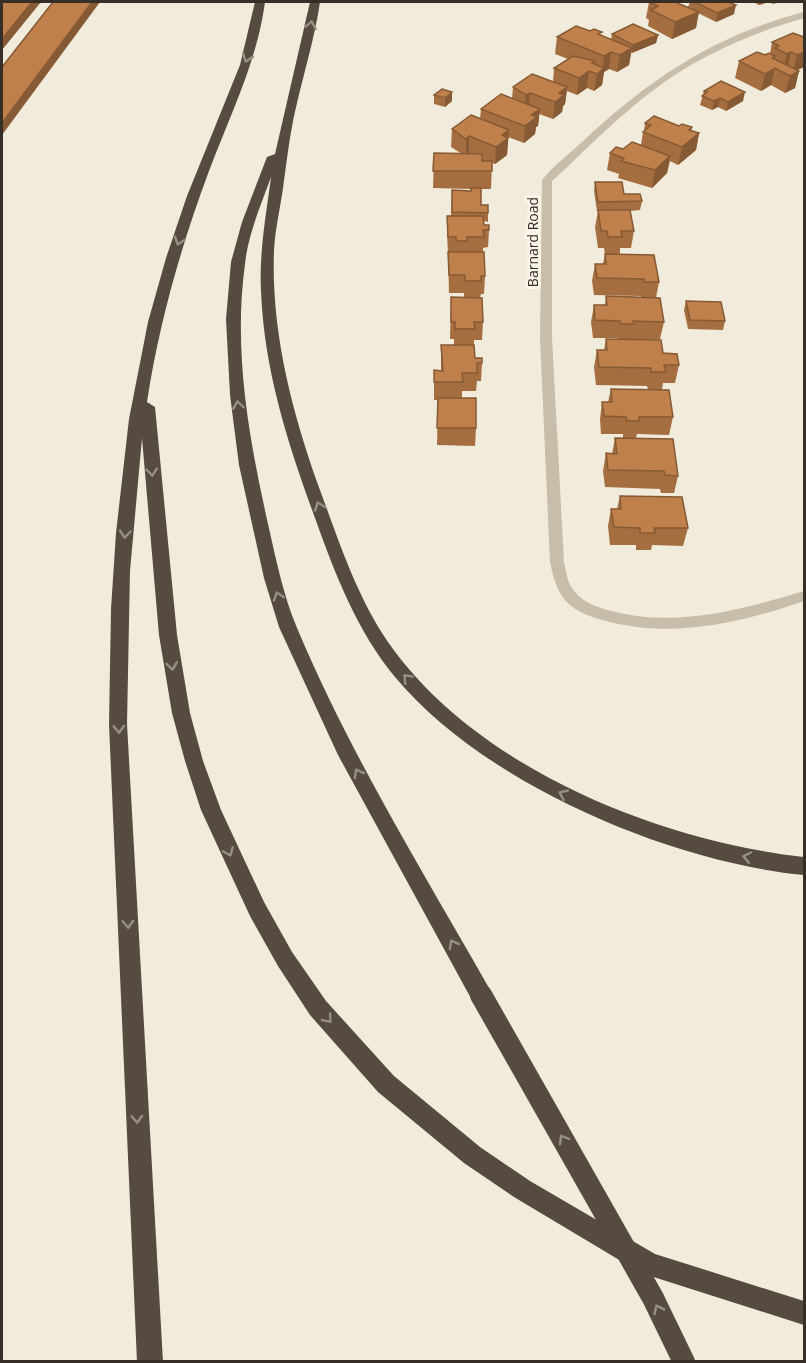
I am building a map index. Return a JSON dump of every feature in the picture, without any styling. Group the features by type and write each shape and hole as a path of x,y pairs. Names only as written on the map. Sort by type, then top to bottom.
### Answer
{"highway":[{"path":"150,1362 118,726 123,553 133,449 154,325 173,257 205,165 250,52 260,2"},
{"path":"315,2 286,122 267,258 268,324 292,434 348,584 383,647 402,673 434,707 472,739 516,769 557,791 602,812 696,844 745,857 804,866"},
{"path":"286,122 248,222 238,262 233,319 234,360 241,426 254,504 272,578 288,627 347,755 653,1298 684,1362"},
{"path":"145,372 164,598 173,674 184,723 212,810 233,861 256,909 285,959 318,1008 379,1076 418,1112 472,1155 522,1189 650,1264 804,1312"}],"street":[{"name":"Barnard Road","path":"804,15 758,30 673,72 631,105 547,180 546,338 557,562 561,581 571,597 582,606 624,622 668,623 714,620 767,610 804,596"}],"building":[{"path":"2,2 32,2 2,39"},
{"path":"53,2 92,2 2,123 2,67"},
{"path":"649,2 675,2 699,12 675,22 651,10 658,6"},
{"path":"695,2 728,2 736,5 717,13"},
{"path":"633,24 658,35 633,45 612,34"},
{"path":"576,26 602,32 598,34 632,48 620,55 611,52 604,56 557,37"},
{"path":"793,33 804,37 804,52 797,55 791,52 787,54 775,48 779,46 772,42"},
{"path":"757,52 765,55 769,53 775,56 772,58 799,71 790,76 775,68 765,74 739,61"},
{"path":"573,56 595,61 592,63 604,68 597,74 589,71 579,78 554,68"},
{"path":"532,74 567,87 559,93 564,95 555,102 530,93 526,95 513,87"},
{"path":"721,81 745,92 728,102 720,98 714,101 702,96 707,92 704,91"},
{"path":"442,89 452,92 445,98 434,95"},
{"path":"501,94 540,109 531,115 537,117 525,126 481,109"},
{"path":"471,115 509,130 502,135 508,138 496,147 469,136 466,139 452,129"},
{"path":"654,116 679,126 682,124 692,127 689,130 699,133 682,147 643,132 651,125 645,123"},
{"path":"632,142 670,156 655,170 621,161 624,158 610,153 616,147 623,149"},
{"path":"434,153 482,154 482,161 492,161 492,171 433,171"},
{"path":"595,182 622,182 624,194 640,194 642,201 598,202"},
{"path":"471,188 481,188 481,205 488,205 488,213 452,212 452,190 471,191"},
{"path":"598,210 630,210 634,231 621,231 622,237 608,237 607,231 601,231"},
{"path":"447,216 483,216 484,225 489,225 489,230 483,230 484,237 467,237 467,241 456,241 456,237 448,237"},
{"path":"448,252 484,252 485,276 481,276 481,281 465,281 465,275 449,275"},
{"path":"605,254 654,255 659,282 644,282 644,279 597,278 595,264 606,264"},
{"path":"606,296 660,298 664,322 633,321 634,324 621,324 620,321 595,320 594,305 607,305"},
{"path":"451,297 482,298 483,322 474,322 475,329 455,329 455,322 451,322"},
{"path":"686,301 721,302 725,321 690,320"},
{"path":"606,339 661,340 663,353 677,354 679,365 664,365 666,372 651,372 651,368 599,367 597,350 607,350"},
{"path":"441,345 474,345 475,358 482,358 482,363 477,363 477,373 462,373 463,382 434,382 434,370 443,371"},
{"path":"611,389 669,390 673,417 639,417 639,421 627,421 626,417 604,416 602,402 612,402"},
{"path":"438,398 476,398 476,428 437,428"},
{"path":"615,438 673,439 678,476 665,475 664,471 608,470 606,453 617,454"},
{"path":"620,496 682,497 688,528 654,528 655,533 640,533 640,528 614,527 611,509 621,509"}]}
